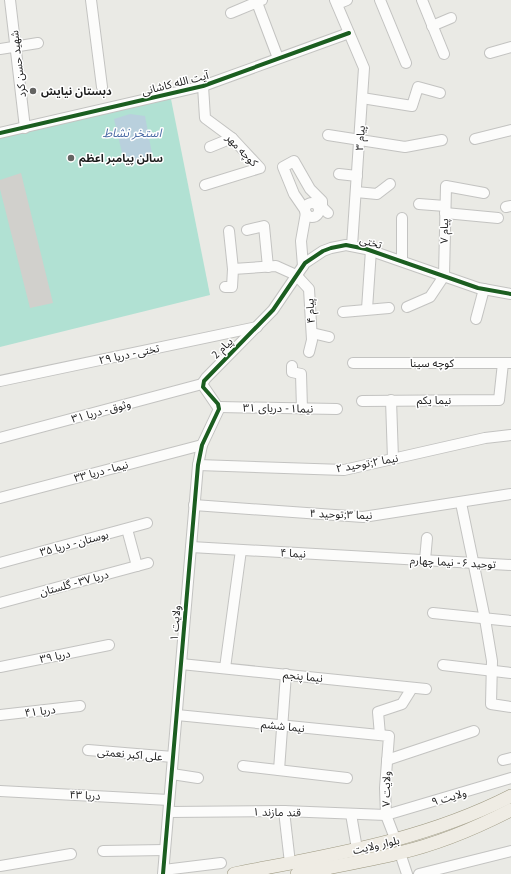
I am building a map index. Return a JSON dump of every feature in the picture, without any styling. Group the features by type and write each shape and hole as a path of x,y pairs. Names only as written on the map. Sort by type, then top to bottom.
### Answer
{"main road":[{"name":"بلوار ولایت","path":"234,874 357,849 398,847 511,796"},
{"name":"بلوار ولایت","path":"297,874 467,830 511,810"}],"street":[{"name":"شهید حسن کرد","path":"10,0 25,128"},
{"path":"91,0 102,87"},
{"path":"336,2 347,0"},
{"path":"380,0 406,62"},
{"path":"423,0 444,54"},
{"path":"231,13 258,1 278,58"},
{"name":"پيام ۳","path":"336,2 364,68 352,246"},
{"path":"432,26 451,18"},
{"name":"آیت الله کاشانی","path":"0,133 203,86 349,33"},
{"path":"0,49 38,43"},
{"path":"490,53 511,47"},
{"name":"کوچه مهر","path":"203,86 205,118 232,138 260,168 206,185"},
{"path":"362,98 412,106 418,87 440,93"},
{"path":"475,139 511,130"},
{"path":"328,135 405,147 442,140"},
{"path":"210,147 232,138"},
{"path":"303,266 302,241 306,206 310,202 316,203 323,209 322,201 310,189 300,172 293,174 288,180 294,194 305,211"},
{"path":"339,174 357,176"},
{"path":"356,192 377,194 390,184"},
{"name":"پیام ۷","path":"444,276 446,186 484,193"},
{"path":"294,194 304,193 310,189"},
{"path":"420,204 445,210 498,218"},
{"path":"402,218 402,261"},
{"path":"247,230 264,226 268,267"},
{"path":"225,287 232,287 233,269 229,231"},
{"name":"تختی","path":"257,327 279,302 303,266 323,251 346,245 371,250 484,289 511,294"},
{"path":"367,309 371,250"},
{"path":"233,269 276,266 296,275"},
{"name":"پیام ۴","path":"296,275 309,289 312,333 309,352"},
{"path":"407,307 430,297 444,276"},
{"path":"476,319 484,289"},
{"path":"343,312 389,308"},
{"name":"تختی - دریا ۲۹","path":"0,381 257,327"},
{"name":"پیام 2","path":"202,384 206,378 257,327"},
{"path":"312,333 329,337"},
{"name":"کوچه سینا","path":"353,364 507,363"},
{"name":"نیما یکم","path":"391,400 499,400 507,363"},
{"path":"292,366 292,372 301,374 302,409"},
{"path":"202,384 219,407"},
{"name":"وثوق - دریا ۳۱","path":"0,438 202,384"},
{"path":"362,400 391,400 393,459"},
{"name":"نیما۱ - دریای ۳۱","path":"219,407 337,409"},
{"name":"ولایت ۱","path":"163,872 198,464 202,445 219,407"},
{"name":"نیما ۲;توحید ۲","path":"198,464 344,470 485,438 511,435"},
{"name":"نیما - دریا ۳۳","path":"0,498 202,445"},
{"name":"نیما ۳;توحید ۴","path":"194,506 363,516 461,503 511,494"},
{"path":"461,503 485,619 493,671 491,704 511,707"},
{"name":"بوستان - دریا ۳۵","path":"0,563 147,523"},
{"path":"127,529 137,566"},
{"path":"424,560 427,538"},
{"name":"نیما ۴","path":"191,547 394,559"},
{"path":"225,668 241,550"},
{"name":"توحید ۶ - نیما چهارم","path":"394,559 511,565"},
{"name":"دریا ۳۷ - گلستان","path":"0,603 148,563"},
{"path":"433,613 511,621"},
{"name":"دریا ۳۹","path":"0,667 109,645"},
{"name":"نیما پنجم","path":"181,664 426,689"},
{"path":"443,665 511,673"},
{"path":"279,770 286,674"},
{"name":"ولایت ۷","path":"407,874 386,815 385,788 387,760 384,736 378,712 402,704 412,688"},
{"name":"دریا ۴۱","path":"0,715 80,706"},
{"name":"نیما ششم","path":"177,715 384,736"},
{"path":"387,760 474,731"},
{"name":"علی اکبر نعمتی","path":"88,750 173,757"},
{"path":"243,766 348,778"},
{"path":"172,774 198,778"},
{"name":"ولایت ۹","path":"386,815 511,778"},
{"name":"دریا ۴۳","path":"0,791 170,800"},
{"name":"قند مازند ۱","path":"168,812 284,812 386,815"},
{"path":"284,812 290,863"},
{"path":"351,814 357,849"},
{"path":"103,850 165,850"},
{"path":"419,874 511,850"},
{"path":"0,866 71,854"},
{"path":"163,872 221,863"}],"green space":[{"path":"170,94 210,295 0,347 0,134"}],"water":[{"name":"استخر نشاط","path":"130,114 145,116 153,159 125,165 114,119"}],"building":[{"path":"21,173 53,303 30,308 0,189 0,180"}],"cycle path":[{"path":"0,133 203,86 349,33"},
{"path":"163,874 198,465 202,445 219,409 218,404 203,387 204,381 273,310 305,263 323,251 331,248 346,245 366,249 478,288 511,294"}],"place":[{"name":"دبستان نیایش","path":"33,91"},
{"name":"سالن پیامبر اعظم","path":"71,158"}]}
